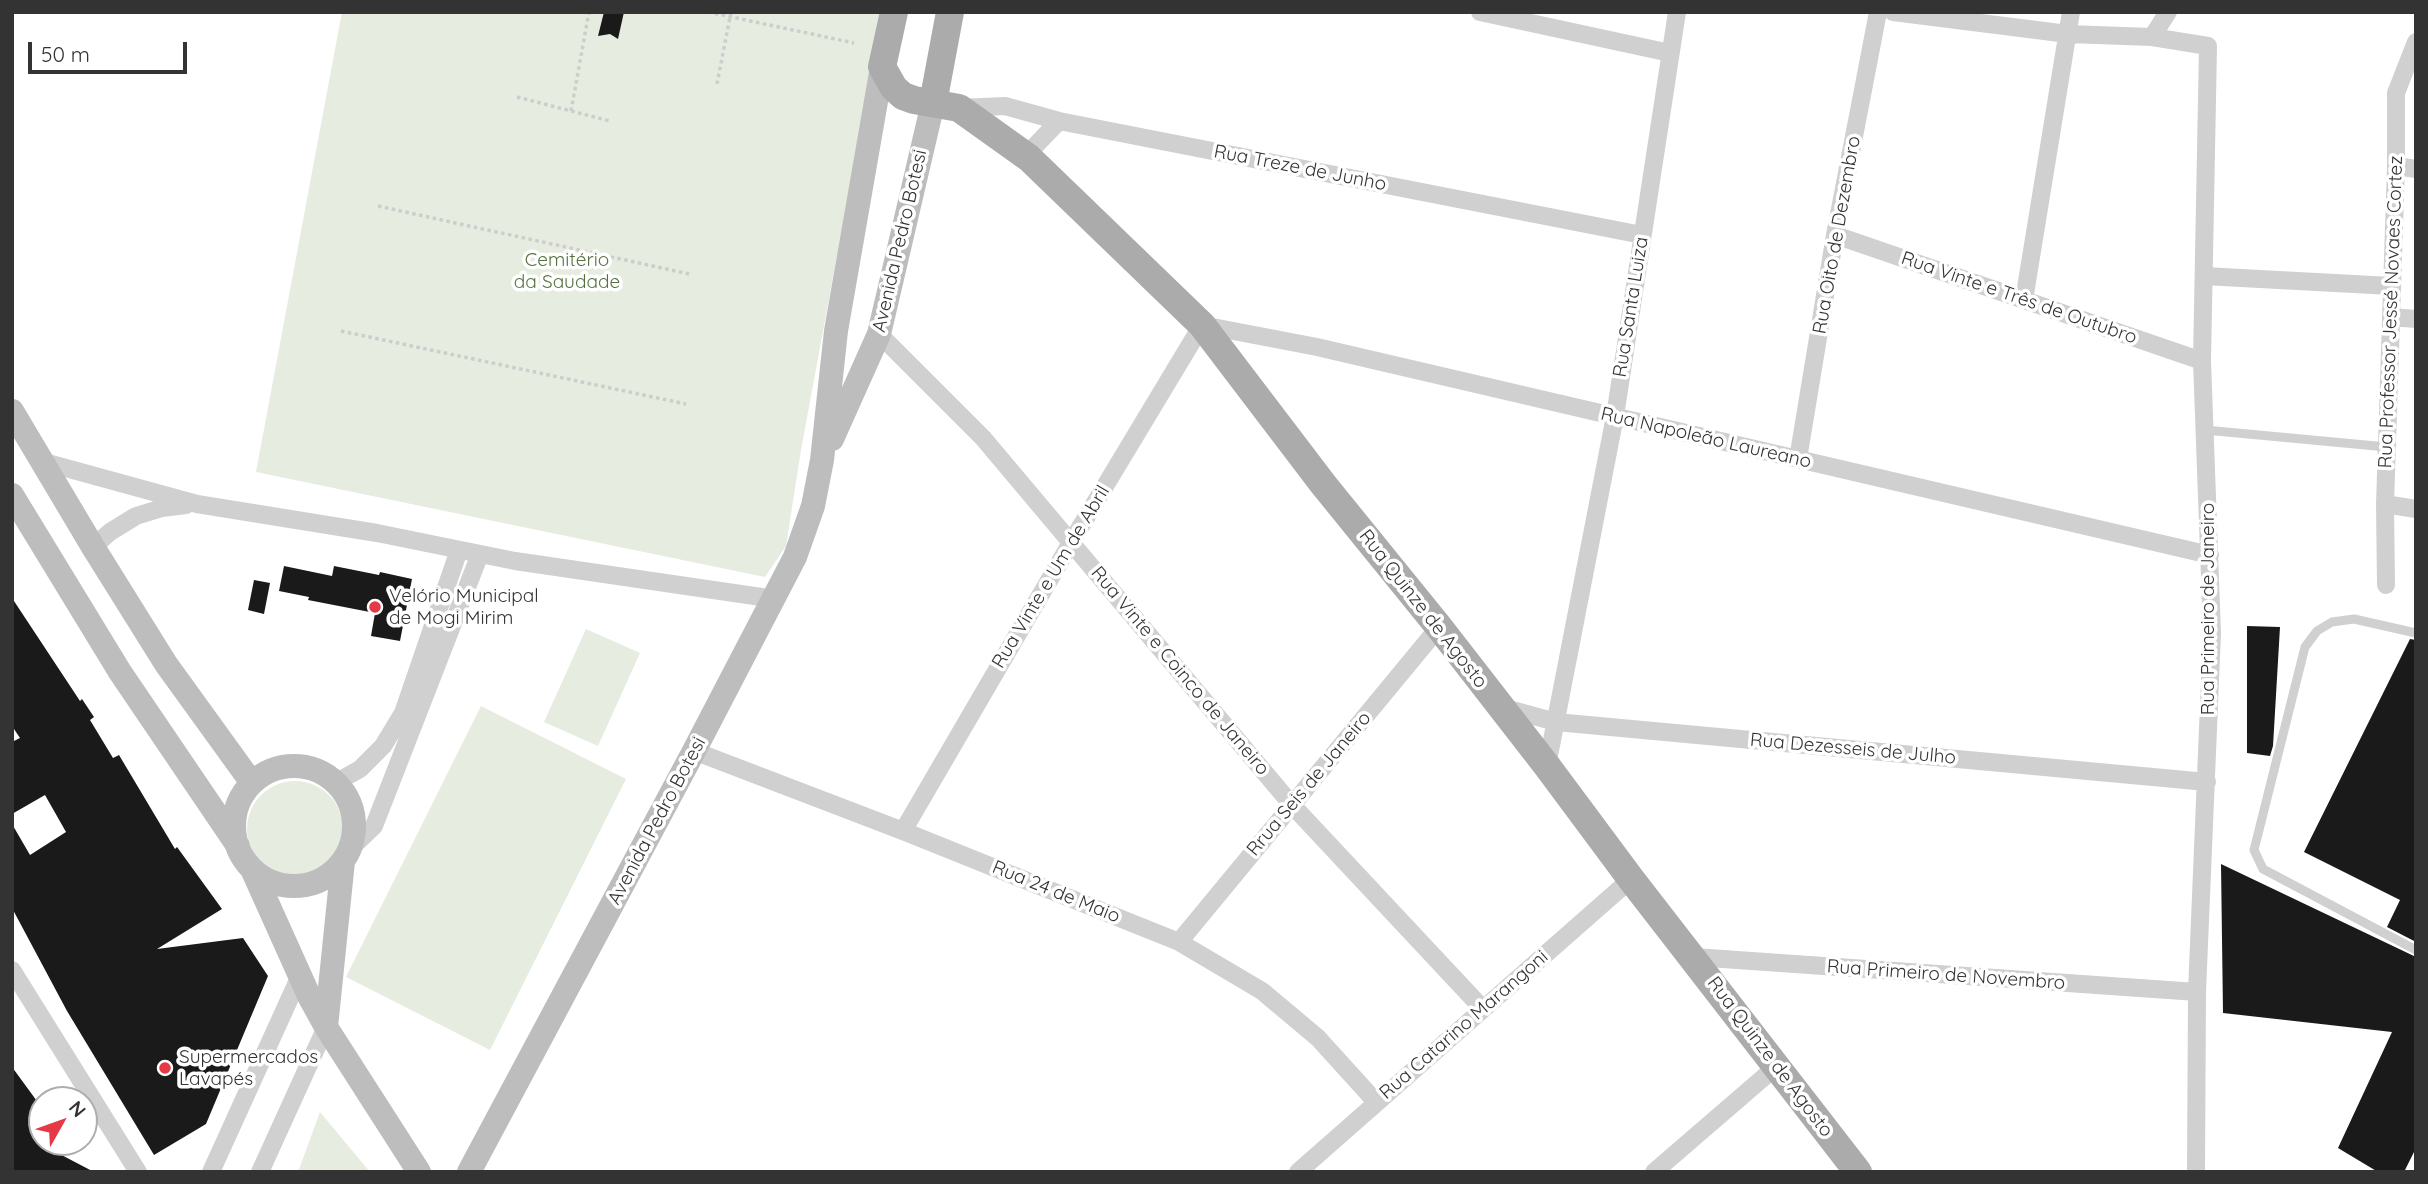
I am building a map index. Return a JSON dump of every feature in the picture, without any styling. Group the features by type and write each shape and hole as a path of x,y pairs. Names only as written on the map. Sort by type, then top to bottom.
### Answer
{"main road":[{"name":"Avenida Pedro Botesi","path":"469,1172 795,557 813,506 822,460 836,331 894,12"},
{"name":"Avenida Pedro Botesi","path":"822,460 879,334 946,106 950,12"},
{"name":"Rua Quinze de Agosto","path":"883,67 894,88 903,96 946,106 1029,158 1202,325 1323,484 1547,766 1858,1172"},
{"path":"12,411 166,664 252,783"},
{"path":"12,495 120,672 252,869 299,978 326,1027 419,1172"},
{"path":"238,846 234,829 242,797 252,783 266,773 284,767 303,767 320,772 335,783 347,798 353,816 354,835 346,855 326,1027"},
{"path":"252,869 269,881 289,886 310,884 329,875 346,855"}],"street":[{"path":"1480,12 1670,52"},
{"name":"Rua Santa Luiza","path":"1547,766 1615,416 1676,12"},
{"name":"Rua Oito de Dezembro","path":"1798,459 1835,235 1878,12"},
{"path":"1894,12 2068,34 2152,37 2168,12"},
{"path":"2024,300 2071,12"},
{"name":"Rua Primeiro de Janeiro","path":"2152,37 2208,46 2202,361 2212,633 2197,992 2196,1172"},
{"name":"Rua Professor Jessé Novaes Cortez","path":"2386,585 2385,504 2396,93 2416,43"},
{"name":"Rua Treze de Junho","path":"946,106 1004,106 1059,121 1642,235"},
{"path":"1029,158 1034,146 1059,121"},
{"path":"2396,166 2416,169"},
{"name":"Rua Vinte e Três de Outubro","path":"1835,235 2202,361"},
{"path":"2204,276 2391,286"},
{"path":"2391,317 2416,319"},
{"name":"Rua Napoleão Laureano","path":"1202,325 1317,347 2210,555"},
{"name":"Rua Vinte e Um de Abril","path":"903,831 1202,325"},
{"name":"Rua Vinte e Coinco de Janeiro","path":"879,334 984,438 1292,805 1482,1008"},
{"path":"44,463 197,504 377,533 480,554 775,599"},
{"path":"93,547 110,532 136,516 162,508 197,504"},
{"path":"2385,504 2416,509"},
{"path":"335,783 360,769 383,746 403,713 459,550"},
{"path":"346,855 374,826 480,554"},
{"name":"Rrua Seis de Janeiro","path":"1179,942 1439,627"},
{"name":"Rua Dezesseis de Julho","path":"1500,707 1556,722 2207,782"},
{"name":"Rua 24 de Maio","path":"694,751 903,831 1179,942 1262,991 1318,1038 1376,1102"},
{"name":"Rua Catarino Marangoni","path":"1298,1172 1631,878"},
{"name":"Rua Primeiro de Novembro","path":"1694,957 2197,992"},
{"path":"12,970 138,1172"},
{"path":"211,1172 299,978"},
{"path":"260,1172 326,1027"},
{"path":"1654,1172 1778,1065"}],"lane":[{"path":"2205,430 2387,447"},
{"path":"2416,633 2354,619 2332,622 2316,631 2305,647 2254,850 2263,869 2416,950"}],"path":[{"path":"571,111 589,12"},
{"path":"708,12 854,43"},
{"path":"717,84 731,15"},
{"path":"517,97 610,121"},
{"path":"377,206 689,274"},
{"path":"341,331 686,404"}],"green space":[{"name":"Cemitério da Saudade","path":"342,12 882,12 801,450 786,546 765,577 256,472"},
{"path":"586,629 640,653 598,746 544,722"},
{"path":"481,706 626,779 490,1050 346,977"},
{"path":"295,781 313,785 329,795 339,811 343,829 339,847 329,863 313,873 295,877 277,873 261,863 251,847 247,829 251,811 261,795 277,785"},
{"path":"320,1112 370,1172 298,1172"}],"building":[{"path":"604,12 624,12 618,39 610,34 598,36"},
{"name":"Velório Municipal de Mogi Mirim","path":"284,566 332,576 334,566 412,579 400,641 371,636 375,613 308,600 309,597 279,591"},
{"path":"254,580 270,583 264,614 248,610"},
{"path":"12,598 80,701 82,699 94,717 90,720 113,758 119,755 175,849 177,847 222,909 157,949 243,938 268,976 206,1124 154,1155 67,1011 12,908 12,824 30,855 66,832 45,795 12,814 12,742 20,738 12,726"},
{"path":"2247,626 2280,627 2273,746 2270,756 2247,753"},
{"path":"2410,639 2416,640 2416,942 2387,927 2400,900 2304,852"},
{"path":"2221,864 2416,957 2416,1148 2404,1172 2378,1172 2338,1148 2392,1032 2223,1013"},
{"path":"12,1067 28,1089 28,1156 63,1156 94,1172 12,1172"}],"place":[{"name":"Velório Municipal de Mogi Mirim","path":"375,607"},
{"name":"Supermercados Lavapés","path":"165,1068"}]}
